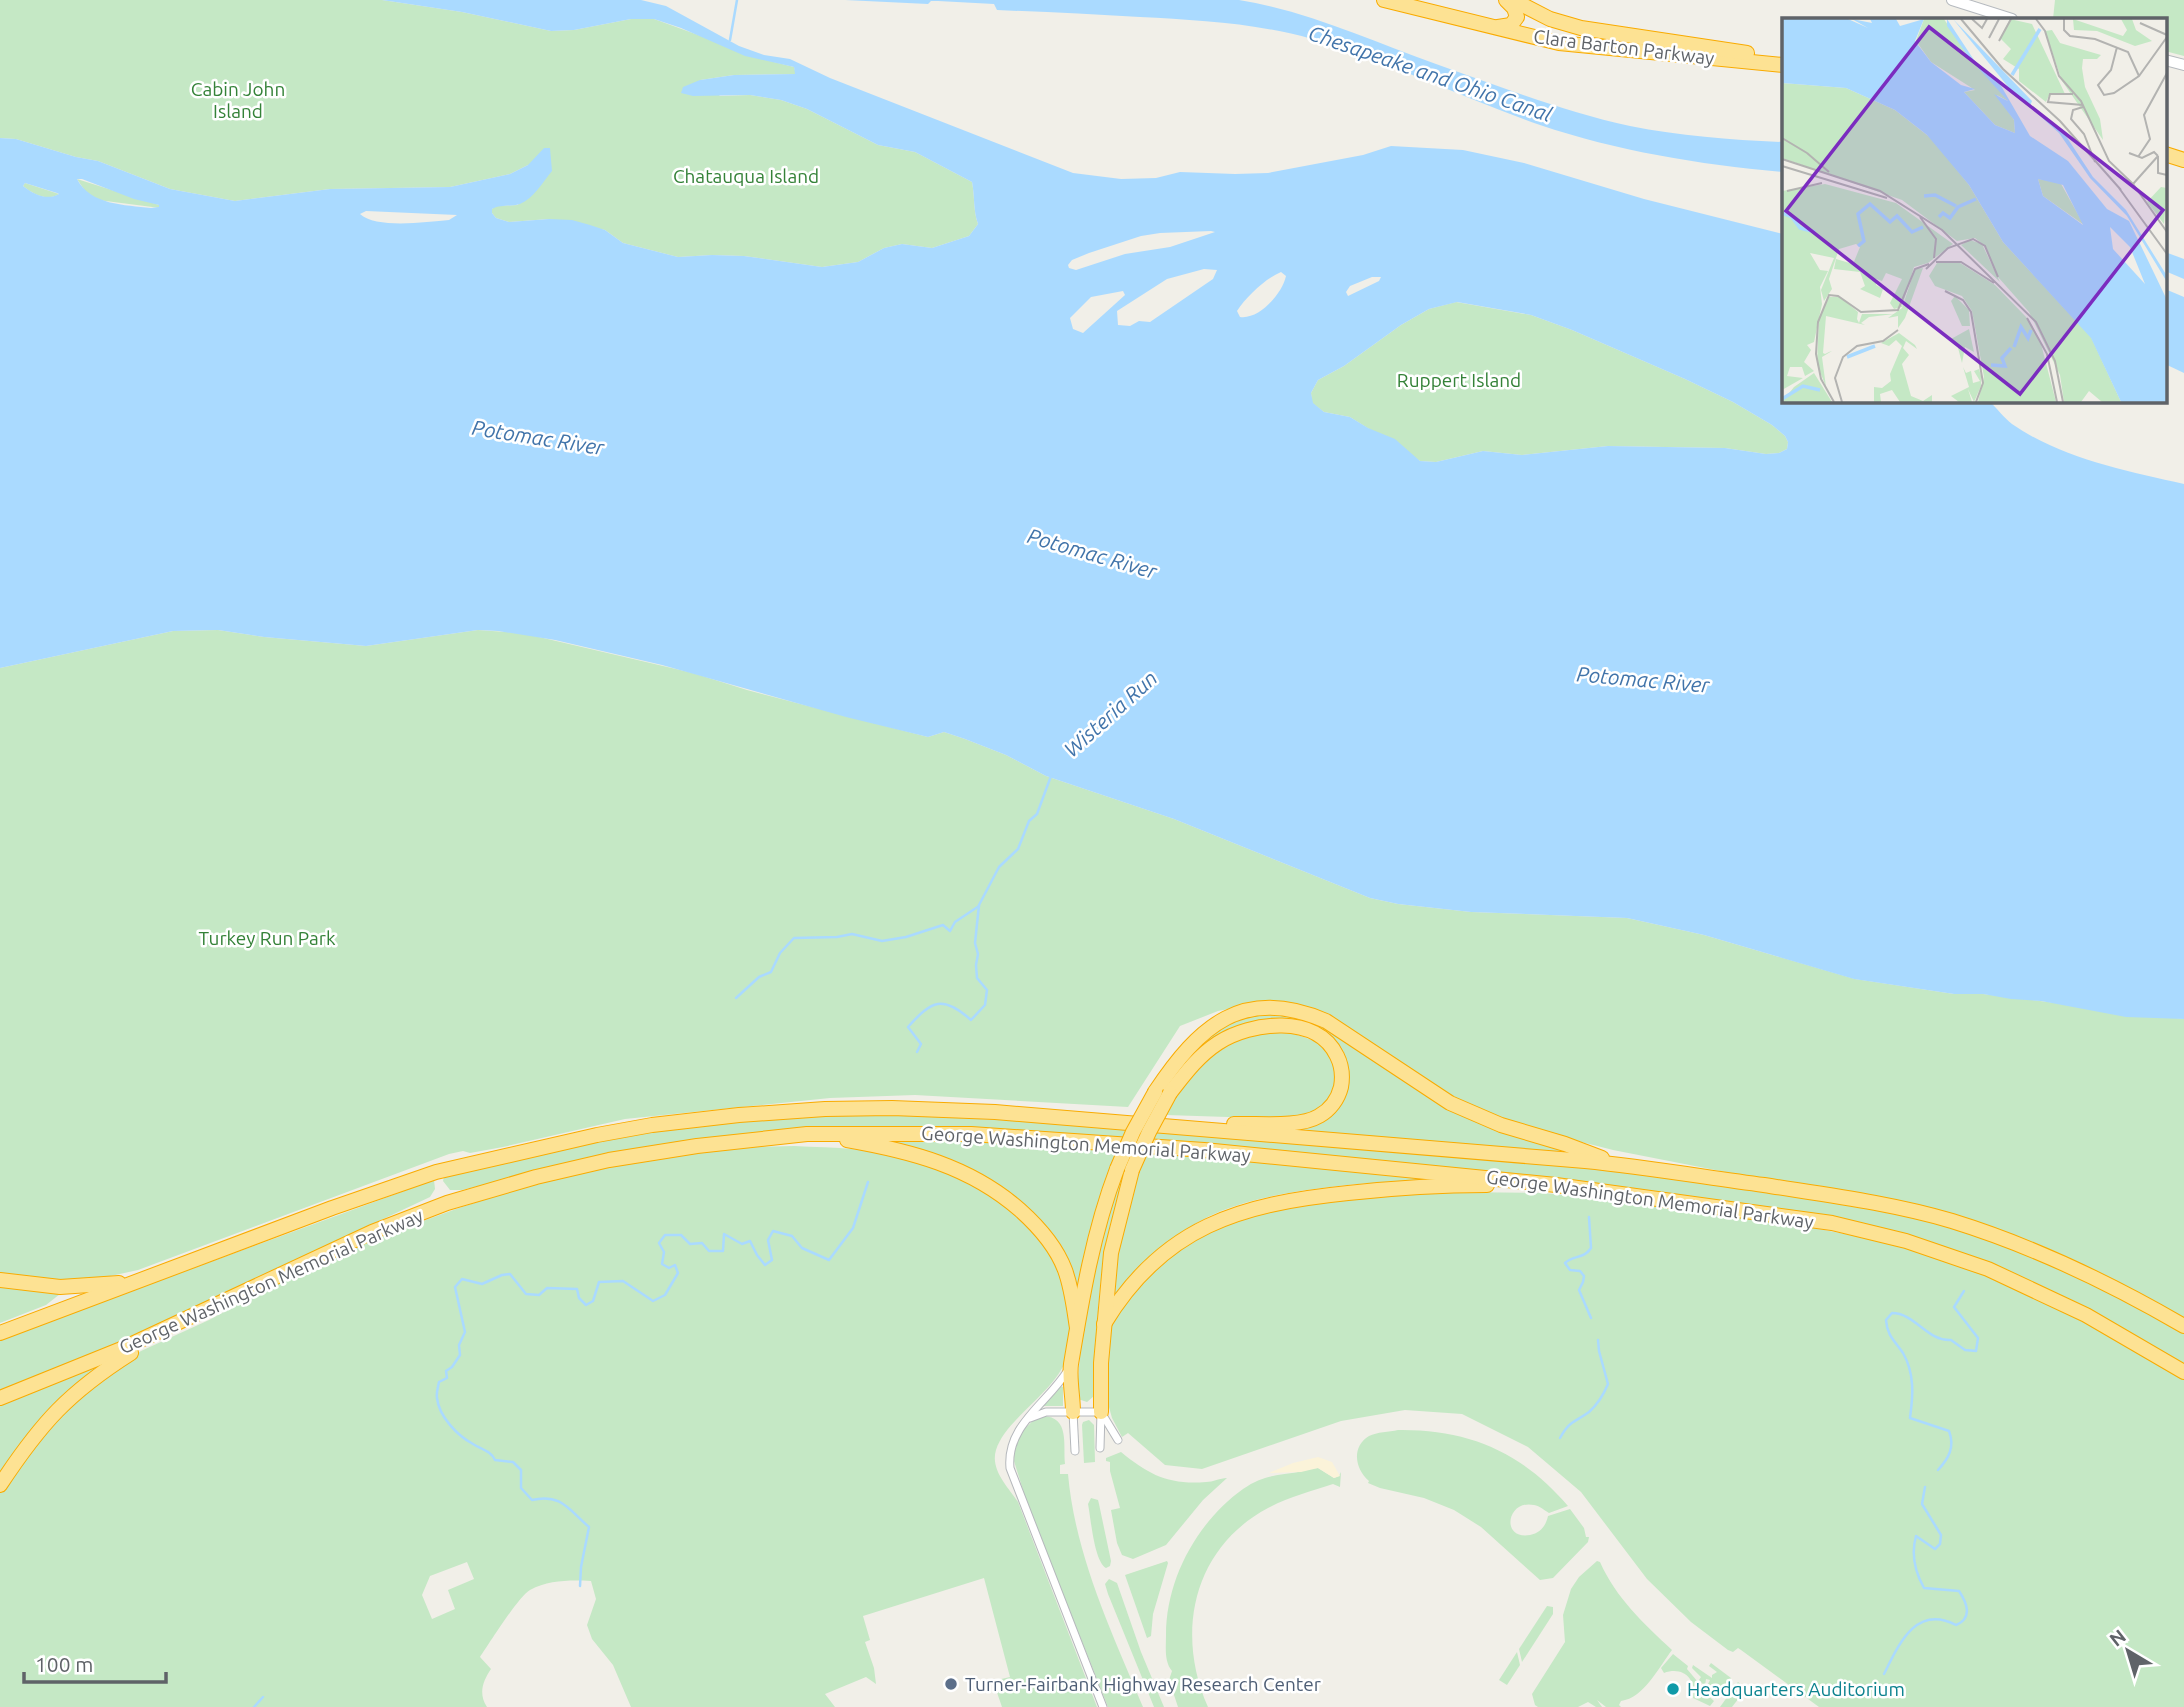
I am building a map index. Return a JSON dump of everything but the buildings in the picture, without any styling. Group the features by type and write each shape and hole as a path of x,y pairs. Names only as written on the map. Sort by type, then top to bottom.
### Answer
{"highway":[{"name":"Clara Barton Parkway","path":"1384,0 1559,43 1782,65"},
{"path":"1489,27 1507,27 1515,23 1517,17 1506,0"},
{"name":"Clara Barton Parkway","path":"1513,0 1550,19 1581,28 1782,58"},
{"path":"2166,154 2184,160"},
{"path":"1073,1412 1071,1364 1091,1257 1105,1204 1185,1050 1212,1026 1244,1012 1279,1007 1311,1014 1335,1025 1426,1087 1476,1116 1565,1144 1616,1164"},
{"path":"1162,1092 1218,1043 1238,1033 1260,1027 1292,1027 1320,1036 1335,1051 1342,1072 1339,1093 1334,1103 1310,1120 1171,1126"},
{"name":"George Washington Memorial Parkway","path":"0,1333 332,1208 436,1172 517,1152 652,1125 775,1112 892,1108 995,1112 1616,1164 1826,1195 1889,1206 1950,1221 2017,1244 2141,1301 2184,1326"},
{"name":"George Washington Memorial Parkway","path":"0,1398 71,1371 372,1232 488,1190 640,1154 807,1134 922,1133 1073,1140 1339,1162 1556,1185 1765,1212 1870,1231 1963,1259 2032,1288 2123,1334 2184,1372"},
{"path":"807,1134 916,1154 956,1168 995,1191 1032,1221 1060,1259 1070,1284 1077,1328"},
{"path":"1101,1412 1104,1324 1111,1253 1125,1170"},
{"path":"1104,1324 1124,1294 1155,1261 1205,1226 1248,1209 1305,1197 1391,1188 1556,1185"},
{"path":"0,1280 60,1287 135,1282"},
{"path":"0,1485 29,1442 71,1395 105,1369 182,1320"}],"main road":[{"path":"1952,0 2009,18"},
{"path":"2166,60 2184,65"}],"street":[{"path":"1071,1364 1027,1420 1011,1446 1009,1461 1012,1477 1103,1707"},
{"path":"1027,1420 1046,1412 1101,1412"},
{"path":"1073,1412 1075,1451"},
{"path":"1101,1412 1118,1440"},
{"path":"1100,1448 1101,1412"}],"green space":[{"name":"Cabin John Island","path":"0,0 382,0 462,12 551,31 574,30 631,19 654,19 770,61 794,67 796,74 734,75 700,80 720,96 750,95 781,100 807,109 878,145 915,152 972,182 978,224 969,236 932,248 902,244 884,248 858,262 822,267 744,256 678,257 623,243 605,230 549,219 509,222 496,218 492,213 495,206 518,205 528,165 510,174 450,187 330,189 235,201 170,189 98,161 16,139 0,138"},
{"path":"2055,0 2184,0 2184,56 2166,51 2166,18 2053,18"},
{"path":"77,179 159,205 160,208 98,200 85,191"},
{"path":"25,183 59,194 40,196 23,186"},
{"name":"Ruppert Island","path":"1456,302 1531,315 1685,379 1733,402 1772,425 1785,436 1787,449 1766,454 1725,448 1608,446 1522,455 1483,451 1436,462 1420,461 1350,417 1324,412 1312,403 1311,393 1318,380 1344,366 1401,325 1429,309"},
{"name":"Turkey Run Park","path":"218,630 366,646 478,630 522,633 693,673 747,690 928,737 944,732 1006,755 1046,776 1174,819 1370,898 1471,912 1627,918 1704,935 1855,979 1954,994 1983,994 2184,1019 2184,1321 2027,1243 1792,1185 1613,1150 1530,1129 1475,1111 1429,1085 1327,1014 1286,1002 1218,1011 1180,1026 1128,1107 915,1095 830,1098 625,1119 503,1147 449,1154 138,1270 106,1277 76,1279 42,1291 60,1294 46,1305 0,1323 0,668 173,631"},
{"path":"1263,1014 1312,1020 1377,1061 1565,1151 1544,1152 1256,1128 1297,1125 1345,1091 1330,1040 1259,1024 1170,1077 1215,1030 1238,1020"},
{"path":"1290,1033 1324,1047 1336,1065 1337,1081 1332,1096 1315,1113 1289,1118 1166,1115 1198,1067 1232,1041 1251,1034"},
{"path":"811,1114 1038,1122 1529,1162 1818,1198 1930,1221 1996,1242 2085,1279 2184,1332 2184,1366 2027,1281 1828,1217 1727,1201 1439,1167 950,1128 606,1155 462,1190 450,1190 443,1181 444,1177 525,1155 691,1125"},
{"path":"889,1141 994,1141 1120,1148 1077,1298 1048,1231 922,1151"},
{"path":"744,1147 840,1148 900,1155 936,1166 982,1188 1003,1202 1041,1237 1055,1257 1067,1291 1070,1330 1067,1357 1053,1382 1001,1438 996,1450 995,1464 1001,1478 1018,1502 1097,1707 1002,1707 993,1681 1010,1677 984,1578 863,1616 870,1640 865,1642 874,1668 876,1684 866,1677 825,1694 835,1707 631,1707 613,1665 592,1639 587,1625 596,1599 591,1581 575,1581 552,1582 530,1590 504,1621 480,1657 491,1669 483,1687 487,1707 0,1707 0,1490 40,1431 103,1375 141,1351 209,1320 278,1283 382,1236 456,1209 532,1184 603,1166","holes":["467,1562 474,1579 448,1590 455,1609 432,1619 422,1595 430,1576"]},
{"path":"1148,1150 1455,1178 1305,1190 1247,1202 1221,1211 1190,1227 1162,1247 1113,1297 1115,1259 1126,1205"},
{"path":"1122,1172 1126,1173 1110,1225 1102,1273 1094,1396 1087,1402 1078,1399 1077,1393 1083,1316 1092,1270"},
{"path":"434,1180 435,1189 430,1197 90,1357 0,1393 0,1339"},
{"path":"1451,1192 1544,1193 1669,1206 1793,1224 1892,1243 1995,1279 2059,1307 2184,1379 2184,1707 1819,1707 1738,1648 1733,1652 1728,1650 1691,1622 1647,1579 1581,1492 1528,1447 1462,1414 1405,1410 1341,1421 1202,1469 1165,1465 1128,1433 1122,1437 1112,1418 1107,1400 1106,1366 1110,1324 1145,1277 1192,1239 1243,1216 1335,1200"},
{"path":"107,1362 74,1387 48,1412 0,1473 0,1404"},
{"path":"1060,1386 1063,1387 1063,1406 1042,1406"},
{"path":"1043,1416 1058,1421 1061,1427 1065,1464 1060,1465 1060,1474 1068,1474 1078,1534 1096,1593 1143,1707 1108,1707 1027,1503 1014,1461 1015,1442 1023,1430"},
{"path":"1089,1420 1094,1425 1095,1462 1084,1463 1082,1425"},
{"path":"1398,1430 1448,1434 1470,1439 1512,1458 1532,1471 1568,1506 1549,1513 1534,1505 1518,1508 1511,1520 1514,1532 1520,1535 1534,1534 1542,1528 1548,1516 1570,1509 1584,1528 1586,1537 1589,1537 1588,1542 1553,1578 1540,1580 1481,1527 1454,1510 1424,1498 1368,1483 1358,1464 1359,1446 1369,1436"},
{"path":"1121,1452 1141,1467 1170,1480 1193,1483 1227,1478 1203,1500 1166,1545 1133,1559 1122,1555 1111,1510 1120,1508 1110,1462 1106,1461 1106,1458"},
{"path":"1318,1468 1334,1478 1341,1472 1340,1487 1333,1484 1268,1508 1243,1525 1222,1546 1207,1569 1193,1622 1193,1650 1198,1679 1208,1707 1178,1707 1169,1680 1172,1671 1166,1649 1167,1614 1178,1573 1187,1553 1198,1535 1226,1502 1243,1489 1269,1477"},
{"path":"1091,1498 1098,1500 1099,1504 1111,1561 1106,1568 1099,1557 1094,1539 1088,1504"},
{"path":"1167,1561 1153,1614 1151,1636 1147,1638 1125,1575"},
{"path":"1597,1561 1632,1610 1672,1650 1644,1688 1629,1699 1621,1701 1621,1707 1606,1707 1597,1700 1602,1707 1588,1702 1578,1707 1538,1707 1532,1694 1565,1642 1563,1615 1571,1589 1579,1577"},
{"path":"1109,1579 1117,1583 1164,1707 1154,1707 1108,1594 1105,1584"},
{"path":"1547,1606 1553,1607 1553,1614 1522,1662 1519,1649"},
{"path":"1517,1652 1520,1665 1507,1685 1499,1680"},
{"path":"1673,1654 1688,1666 1687,1669 1702,1690 1714,1701 1710,1706 1693,1698 1693,1685 1687,1675 1677,1671 1664,1673 1661,1668"},
{"path":"1711,1663 1731,1678 1716,1699 1705,1690 1710,1680 1706,1679 1705,1686 1692,1668 1693,1665 1712,1678 1717,1672 1709,1666"},
{"path":"1738,1682 1746,1689 1732,1707 1720,1707"}],"sand":[{"path":"1318,1457 1332,1462 1340,1476 1334,1478 1318,1468 1301,1472 1269,1473 1293,1463"}],"water":[{"name":"Potomac River","path":"382,0 641,0 666,6 739,46 764,55 790,59 830,78 1073,173 1121,179 1156,178 1180,172 1268,173 1363,155 1391,146 1463,150 1524,163 1644,199 1782,234 1782,402 1990,402 2012,424 2051,446 2095,462 2184,484 2184,1019 2126,1017 2041,1001 1983,994 1954,994 1854,979 1704,935 1627,918 1471,912 1370,898 1174,819 1046,776 1006,755 944,732 928,737 846,717 662,665 555,640 478,630 366,646 218,630 173,631 0,668 0,138 16,139 98,161 170,189 235,201 330,189 450,187 510,174 528,165 544,148 550,148 552,171 529,198 520,204 492,209 496,218 509,222 572,220 605,230 623,243 678,257 744,256 822,267 858,262 884,248 902,244 932,248 969,236 978,224 972,182 915,152 878,145 807,109 781,100 750,95 693,96 681,93 683,87 700,80 734,75 795,74 794,67 745,56 654,19 631,19 574,30 551,31 462,12","holes":["77,179 159,205 159,207 120,204 99,199 83,188","25,183 59,194 45,197 23,186","366,211 457,215 449,220 389,223 367,219 360,214","1215,232 1170,247 1125,254 1076,270 1069,268 1072,260 1089,253 1141,236","1204,269 1217,270 1213,279 1150,322 1139,321 1130,326 1118,325 1117,311 1167,279","1281,272 1286,276 1275,298 1255,314 1240,317 1237,311 1241,305 1257,288","1372,277 1381,277 1379,281 1348,296 1346,292 1350,286","1123,291 1125,295 1083,333 1073,329 1070,318 1091,297","1457,302 1531,315 1572,330 1733,402 1785,436 1787,449 1766,454 1725,448 1608,446 1522,455 1483,451 1436,462 1420,461 1395,439 1350,417 1324,412 1313,403 1311,393 1318,380 1344,366 1401,325 1429,309"]},
{"name":"Chesapeake and Ohio Canal","path":"845,0 1239,0 1314,19 1508,90 1605,120 1687,135 1782,142 1782,172 1660,156 1569,134 1341,48 1270,29 1183,19 997,10 994,4 931,1 928,4"},
{"path":"2166,252 2184,259 2184,279 2166,271"},
{"path":"2166,289 2184,297 2184,373 2166,364"}],"waterway":[{"path":"730,40 737,0"},
{"name":"Wisteria Run","path":"917,1052 921,1044 908,1027 931,1006 945,1004 971,1020 985,1005 987,990 977,978 976,965 979,905 999,867 1018,849 1029,821 1037,814 1051,776"},
{"path":"736,998 759,977 771,972 780,953 794,938 852,934 882,941 906,937 943,925 950,931 955,922 979,906"},
{"name":"Wisteria Run","path":"580,1586 589,1527 558,1501 542,1498 532,1500 521,1488 521,1470 513,1462 495,1460 488,1452 461,1436 441,1412 437,1396 439,1382 447,1378 446,1371 460,1355 459,1345 465,1332 455,1287 462,1279 482,1284 510,1274 526,1294 539,1295 547,1288 577,1289 579,1298 586,1305 593,1301 599,1282 623,1281 653,1301 665,1295 678,1273 675,1265 669,1268 662,1264 664,1252 659,1243 665,1235 681,1235 690,1244 702,1243 709,1251 723,1251 724,1234 742,1244 750,1241 765,1265 772,1260 768,1240 773,1231 792,1236 802,1248 829,1260 853,1228 868,1182"},
{"path":"1589,1217 1591,1248 1585,1254 1565,1263 1570,1270 1580,1271 1584,1276 1579,1290 1591,1318"},
{"path":"1938,1470 1950,1452 1949,1431 1910,1418 1910,1369 1890,1334 1886,1320 1892,1313 1900,1314 1935,1337 1951,1340 1965,1350 1976,1351 1978,1338 1954,1307 1964,1291"},
{"path":"1560,1438 1570,1425 1595,1406 1608,1384 1598,1340"},
{"path":"1884,1674 1903,1640 1920,1623 1942,1620 1956,1625 1967,1614 1959,1591 1924,1588 1918,1576 1914,1556 1916,1536 1935,1549 1940,1544 1941,1535 1922,1504 1925,1487"},
{"path":"254,1707 263,1697"}],"place":[{"name":"Turner-Fairbank Highway Research Center","path":"951,1684"},
{"name":"Headquarters Auditorium","path":"1673,1689"}],"park label":[{"name":"Chatauqua Island","path":"746,176"}]}
